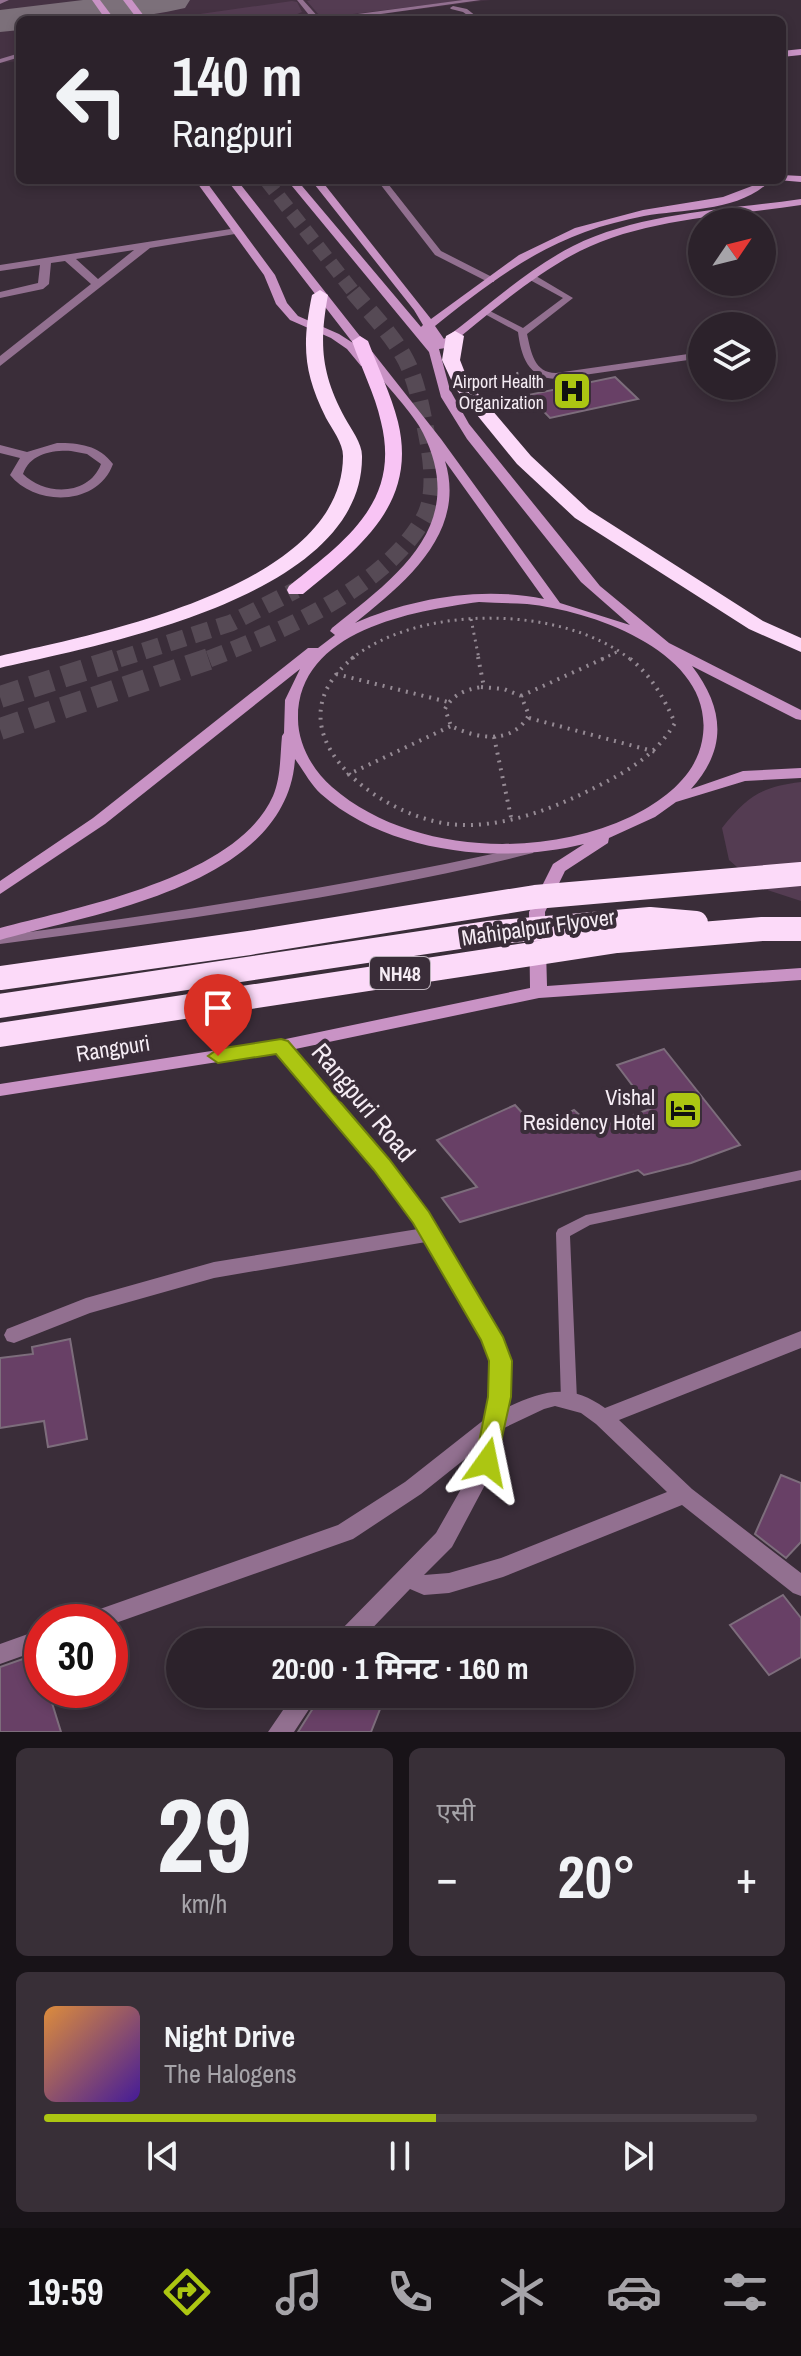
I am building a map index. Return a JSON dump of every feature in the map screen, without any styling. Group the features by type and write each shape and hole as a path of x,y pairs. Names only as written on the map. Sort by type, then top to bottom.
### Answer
{"highway":[{"path":"0,662 82,643 203,607 272,575 321,536 348,493 353,472 353,452 314,372 311,344 320,295"},
{"path":"296,590 363,535 383,505 393,478 390,424 360,341"},
{"path":"444,344 461,384 524,460 582,514 756,625 801,646"},
{"name":"Mahipalpur Flyover","path":"0,978 249,943 535,897 801,874"},
{"path":"0,1006 487,933 650,919 762,929"},
{"name":"Mahipalpur Flyover","path":"0,1035 617,941 762,929 801,929"}],"main road":[{"path":"127,0 140,16"},
{"path":"203,184 269,275 282,304 294,318 351,347 369,368"},
{"path":"235,184 320,295 360,341 553,603"},
{"path":"295,184 419,334 444,344"},
{"path":"319,184 444,344"},
{"path":"419,334 529,253 566,233 633,214 736,197 761,184"},
{"path":"289,722 304,764 319,783 367,817 398,830 456,844 543,847 613,831 642,819 687,786 701,766 709,745 711,723 707,702 696,682 661,646 594,588 454,411 439,376 444,344 576,250 615,235 801,202"},
{"path":"0,889 99,821 405,574 430,543 442,511 443,482 429,433"},
{"path":"0,934 167,886 224,858 247,841 278,802 286,782 291,702 298,683 310,665 327,648 361,626 404,610 452,600 502,598 553,603 611,620 801,716"},
{"path":"666,803 743,776 801,773"},
{"path":"539,992 537,912 559,868 613,831"},
{"name":"Rangpuri","path":"0,1090 281,1046 539,992 801,974"}],"street":[{"path":"0,268 237,231"},
{"path":"0,362 147,245"},
{"path":"67,257 97,284"},
{"path":"0,295 34,289 43,284 46,261"},
{"path":"0,449 28,456 57,447 90,450 102,456 107,464 106,473 85,489 41,491 22,483 16,475 18,466 28,456"},
{"name":"Rangpuri Road","path":"281,1046 382,1164 421,1217 491,1337 500,1361 502,1377 487,1462 444,1540 358,1628"},
{"path":"14,1335 86,1306 214,1270 429,1234"},
{"path":"603,1418 801,1339"},
{"path":"128,1609 345,1532 413,1488 495,1423 540,1401 569,1400 587,1406 603,1418 684,1495 801,1586"},
{"path":"406,1578 424,1585 449,1583 503,1567 684,1495"},
{"path":"0,1654 24,1645"},
{"path":"280,1732 298,1708"}],"lane":[{"path":"0,2 6,0"},
{"path":"300,0 316,16"},
{"path":"352,16 478,0"},
{"path":"385,16 454,8 474,16"},
{"path":"384,184 438,253 491,280"},
{"path":"523,331 569,298 533,278"},
{"path":"485,312 523,331 534,370 549,377 688,357"},
{"path":"0,940 209,911 411,877 543,847"},
{"path":"569,1400 563,1233 586,1220 801,1175"}],"path":[{"path":"461,384 534,370"},
{"path":"471,618 484,687"},
{"path":"471,618 558,625 596,638 618,651 650,674 667,696 675,723 666,742 656,752 564,803 511,818 451,824 425,819 387,805 357,785 323,741 322,705 336,674 362,652 393,636 433,623 471,618"},
{"path":"521,696 618,651"},
{"path":"336,674 448,702"},
{"path":"484,687 504,689 521,696 529,709 529,718 515,732 494,737 471,735 451,726 445,709 448,702 467,689 484,687"},
{"path":"529,718 656,752"},
{"path":"347,775 451,726"},
{"path":"494,737 511,818"}],"shaded area":[{"path":"0,0 491,0 367,16 16,16 16,61 0,63"},
{"path":"466,0 337,16 319,15 307,1"},
{"path":"292,1 297,2 302,12 292,16 186,16"},
{"path":"801,782 801,901 761,888 729,860 722,828 739,808 756,795 775,787"}],"building":[{"path":"615,377 638,399 550,418 528,395"},
{"path":"664,1049 740,1145 691,1163 644,1175 638,1170 460,1222 442,1198 477,1187 437,1140 515,1105 537,1129 574,1110 595,1129 650,1109 617,1065"},
{"path":"70,1339 87,1439 48,1447 44,1421 0,1428 0,1358 33,1354 32,1347"},
{"path":"781,1475 801,1483 801,1542 786,1558 755,1534"},
{"path":"783,1595 801,1618 801,1657 769,1675 730,1625"},
{"path":"24,1659 24,1708 54,1708 61,1732 0,1732 0,1667"},
{"path":"313,1708 380,1708 371,1732 298,1732"}],"taxiway":[{"path":"41,16 172,0"},
{"path":"0,21 16,19"}],"tunnel":[{"path":"269,184 352,290"},
{"path":"209,659 299,620 359,586 408,542 429,506 432,485 430,451 411,373 391,338 350,288"},
{"path":"119,659 231,623 296,590"},
{"path":"0,697 125,657"},
{"path":"0,729 215,657"}],"place":[{"name":"Airport Health Organization","path":"572,391"},
{"name":"Vishal Residency Hotel","path":"683,1110"}],"route":[{"path":"218,1056 281,1046 382,1164 421,1217 491,1337 500,1361 500,1397 487,1462"}]}
